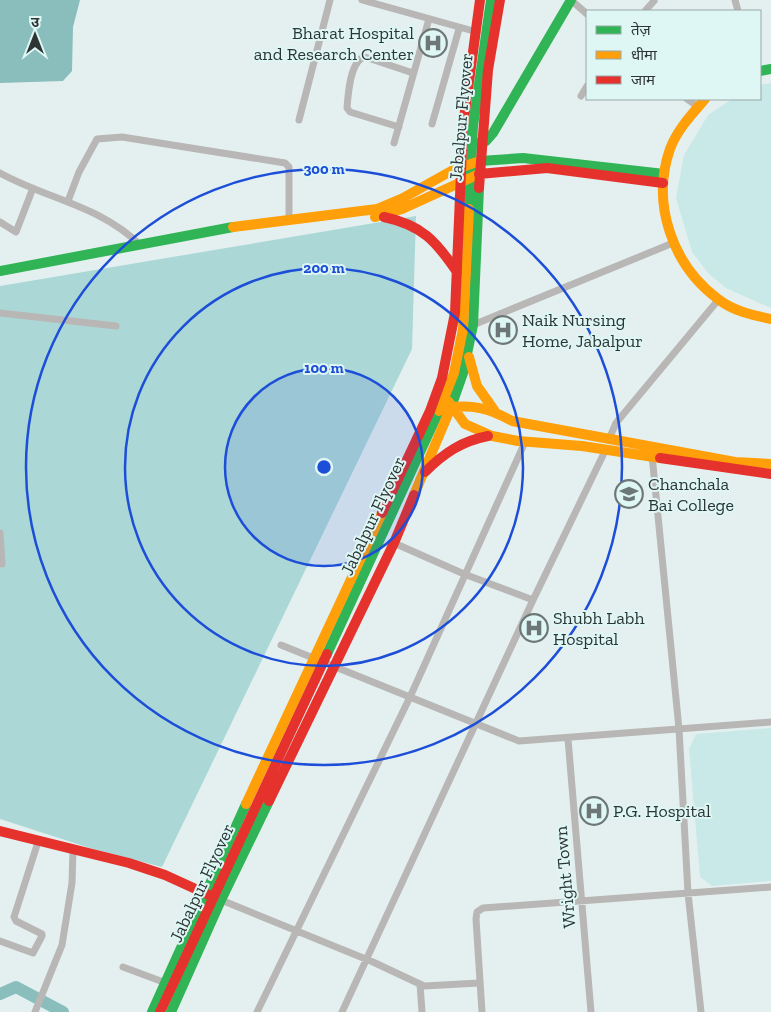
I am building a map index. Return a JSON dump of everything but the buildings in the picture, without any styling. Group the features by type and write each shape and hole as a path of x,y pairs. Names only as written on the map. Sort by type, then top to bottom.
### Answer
{"main road":[{"path":"161,1010 166,983 205,893 440,386 449,355 455,322 462,145 474,32 480,0"},
{"name":"Jabalpur Flyover","path":"161,1010 430,434 454,373 463,329 473,126 491,0"},
{"path":"161,1010 221,900 394,543 451,407 469,350 473,325 481,144 493,34 500,0"},
{"path":"462,145 481,144 493,133 571,0"},
{"path":"705,100 685,120 670,149 664,178 664,218 676,252 697,282 734,308 761,318 771,319"},
{"path":"0,271 232,227 349,214 396,204 461,165 480,161 523,158 664,178"},
{"path":"0,278 226,234 377,216 406,209 479,174 547,168 664,178"},
{"path":"377,216 402,220 425,231 439,245 458,272"},
{"path":"469,350 472,374 477,388 494,410"},
{"path":"440,386 451,407 466,425 490,436 509,441 608,444"},
{"path":"430,410 476,404 494,410 512,421 608,444 736,471 771,474"},
{"path":"425,472 455,445 472,438 490,436"},
{"path":"652,452 735,462 771,464"},
{"path":"0,831 165,875 221,900"}],"street":[{"path":"299,120 330,0"},
{"path":"362,0 474,32 493,34"},
{"path":"571,0 586,13"},
{"path":"394,143 428,19"},
{"path":"432,124 459,28"},
{"path":"399,127 350,112 347,108 354,68 357,61 365,58 413,73"},
{"path":"581,96 586,88"},
{"path":"688,100 698,107"},
{"path":"68,201 79,172 97,139 122,137 285,163 289,167 289,220"},
{"path":"0,173 32,188 68,201 126,230 140,245"},
{"path":"0,222 16,232 32,188"},
{"path":"473,325 673,243"},
{"path":"342,1012 533,600 608,444 616,423 719,298"},
{"path":"0,314 116,326"},
{"path":"257,1012 410,697 525,442"},
{"path":"652,452 679,729 688,893 701,1012"},
{"path":"0,533 2,564"},
{"path":"394,543 464,574 533,600"},
{"path":"281,645 519,742 568,740 771,722"},
{"name":"Wright Town","path":"568,740 591,1012"},
{"path":"0,942 33,953 42,936 42,934 16,921 14,917 38,842"},
{"path":"35,1012 62,945 72,883 73,850"},
{"path":"482,1012 477,912 483,908 771,887"},
{"path":"221,900 297,933 367,959 424,986 480,983"},
{"path":"123,968 166,983"},
{"path":"420,984 422,1012"}],"shaded area":[{"path":"0,0 80,0 73,27 72,71 63,81 0,83"},
{"path":"771,83 771,308 726,288 708,273 692,252 676,198 684,155 708,115 730,100 761,100 761,85"},
{"path":"416,216 412,349 162,867 90,848 0,819 0,286"},
{"path":"771,728 771,881 712,886 700,877 689,749 696,734"}],"waterway":[{"path":"0,994 16,987 63,1012"}],"traffic: fast":[{"path":"469,209 473,126 491,0"},
{"path":"475,144 486,141 493,133 571,0"},
{"path":"761,71 771,69"},
{"path":"480,161 523,158 664,174"},
{"path":"451,407 463,373 473,325 479,188"},
{"path":"0,271 233,227"},
{"path":"327,654 439,411"},
{"path":"171,1012 221,900 269,801"},
{"path":"152,1012 246,804"}],"traffic: slow":[{"path":"704,100 690,116 670,149 663,190 670,232 688,269 718,299 736,310 771,319"},
{"path":"233,227 377,209 403,198 453,170 480,161"},
{"path":"375,217 402,209 479,174"},
{"path":"439,411 454,373 463,329 469,209"},
{"path":"469,357 477,386 494,410"},
{"path":"448,401 465,424 492,436 518,441 582,446 660,458"},
{"path":"414,495 451,407"},
{"path":"446,408 480,408 512,421 735,462 771,464"},
{"path":"246,804 382,513"}],"traffic: jam":[{"path":"430,411 442,378 455,313 463,126 480,0"},
{"path":"479,188 488,70 500,0"},
{"path":"479,174 547,168 663,183"},
{"path":"384,217 397,220 427,236 442,251 457,272"},
{"path":"382,513 430,411"},
{"path":"425,472 454,449 470,441 488,436"},
{"path":"660,458 771,474"},
{"path":"269,801 394,543 414,495"},
{"path":"160,1012 327,654"},
{"path":"0,831 129,863 165,875 211,896"}],"place":[{"name":"Bharat Hospital and Research Center","path":"433,43"},
{"name":"Naik Nursing Home, Jabalpur","path":"503,330"},
{"name":"Chanchala Bai College","path":"629,494"},
{"name":"Shubh Labh Hospital","path":"534,628"},
{"name":"P.G. Hospital","path":"594,811"}]}
